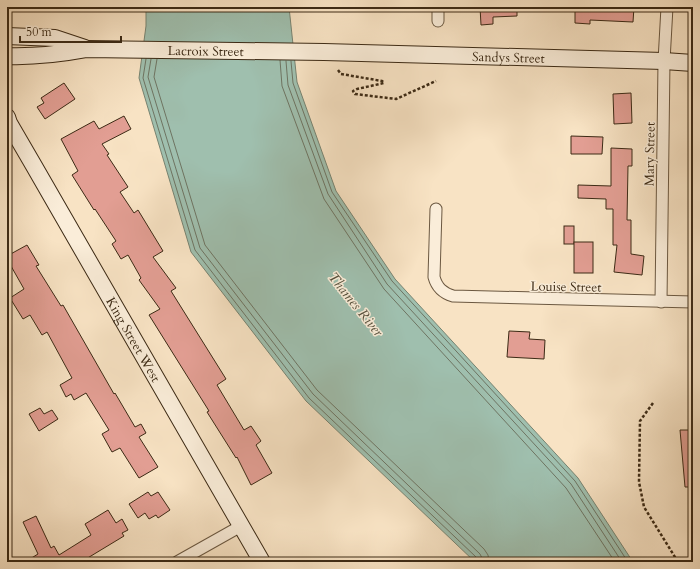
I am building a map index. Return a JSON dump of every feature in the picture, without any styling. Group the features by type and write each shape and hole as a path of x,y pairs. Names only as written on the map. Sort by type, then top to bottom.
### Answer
{"main road":[{"name":"Lacroix Street","path":"7,36 55,38 94,49"},
{"name":"Lacroix Street","path":"7,56 55,55 94,49 324,52"},
{"name":"Sandys Street","path":"324,52 693,63"},
{"name":"King Street West","path":"7,117 17,137 262,562"}],"street":[{"path":"438,7 438,21"},
{"name":"Mary Street","path":"661,302 666,7"},
{"name":"Louise Street","path":"436,209 434,278 436,285 440,290 453,296 693,302"},
{"path":"177,562 241,526"}],"path":[{"path":"338,70 341,74 382,81 384,83 353,91 355,94 374,97 396,99 436,81"},
{"path":"653,403 640,421 639,482 644,507 678,562"}],"water":[{"name":"Thames River","path":"146,7 289,7 297,82 336,191 395,279 578,478 633,562 475,562 306,401 191,252 139,78 146,26"}],"building":[{"path":"480,7 517,7 517,16 493,17 493,24 481,25"},
{"path":"575,7 634,7 633,22 590,20 590,24 575,23"},
{"path":"64,83 75,99 45,119 37,107 44,103 41,98"},
{"path":"631,93 632,123 614,124 613,94"},
{"path":"124,116 131,129 102,144 109,154 107,155 128,187 120,192 134,213 138,210 163,251 153,257 176,288 171,291 226,379 217,385 244,430 251,426 261,441 256,445 272,473 251,485 237,457 236,458 207,412 209,411 149,315 160,309 139,280 141,278 128,255 121,259 112,244 116,241 72,175 78,171 61,139 94,121 99,129"},
{"path":"571,136 603,137 602,154 571,154"},
{"path":"611,148 632,149 632,166 628,166 627,220 631,220 631,254 644,256 642,275 614,272 617,245 613,245 613,209 606,209 606,199 578,198 578,185 611,186"},
{"path":"564,226 574,226 574,244 564,244"},
{"path":"574,242 593,242 593,273 574,273"},
{"path":"27,245 39,265 36,266 61,306 63,305 114,394 115,393 135,427 141,424 146,433 139,437 158,467 139,478 120,448 112,452 102,434 109,430 86,393 74,400 71,394 66,397 60,385 72,378 47,332 42,335 30,315 23,319 10,298 24,289 7,259 7,256"},
{"path":"509,331 530,332 529,339 545,340 544,359 507,357"},
{"path":"40,408 44,414 52,410 58,419 39,431 29,414"},
{"path":"680,430 693,430 693,487 685,487"},
{"path":"148,492 151,496 158,492 170,510 158,518 156,515 149,519 145,513 138,518 129,504"},
{"path":"108,510 116,523 122,519 128,530 122,533 124,536 81,562 25,562 38,554 23,522 36,516 51,548 54,546 59,555 91,535 85,524"}]}
